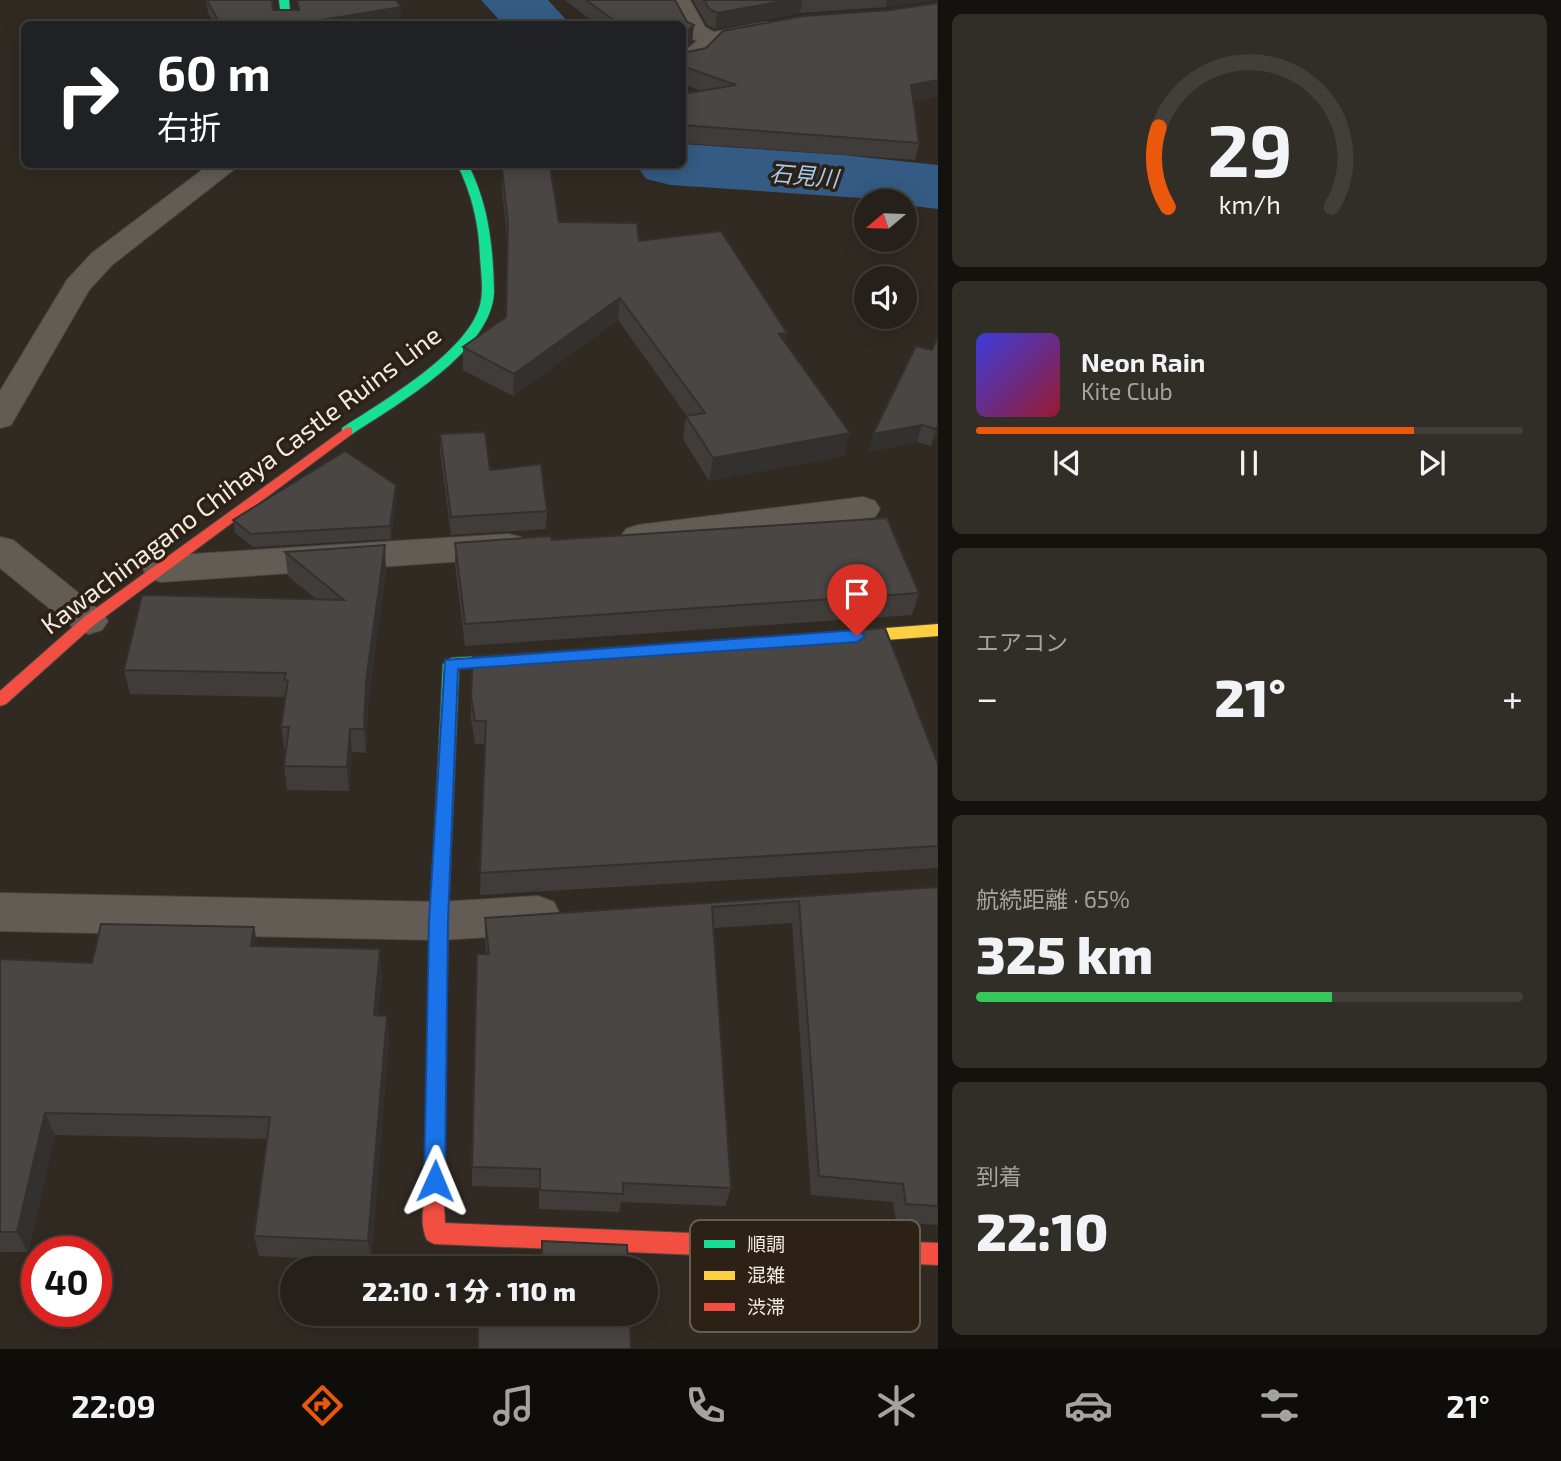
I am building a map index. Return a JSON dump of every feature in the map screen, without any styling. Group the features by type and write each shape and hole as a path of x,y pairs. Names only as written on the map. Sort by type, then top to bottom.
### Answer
{"main road":[{"path":"284,0 287,21"},
{"name":"Kawachinagano Chihaya Castle Ruins Line","path":"0,699 89,621 298,465 430,374 475,330 486,306 485,220 472,181 464,168"},
{"path":"813,639 938,630"},
{"path":"534,658 451,664 439,921 434,1233 690,1244"},
{"path":"920,1253 938,1254"}],"street":[{"path":"679,0 696,32 712,39 787,25"},
{"path":"686,60 695,57 712,39"},
{"path":"0,418 77,286 102,259 223,168"},
{"path":"605,539 863,509"},
{"path":"161,569 536,544"},
{"path":"0,549 89,621"},
{"path":"0,912 439,921 577,912"}],"building":[{"path":"207,0 272,0 273,10 299,10 297,0 396,0 401,7 316,21 218,21"},
{"path":"586,0 675,0 687,22 694,25 686,32 686,21 615,21"},
{"path":"704,0 788,0 717,13 709,9"},
{"path":"938,3 938,80 911,85 919,143 686,125 686,93 736,85 686,67 686,52 706,48 723,31 803,16 890,10"},
{"path":"502,168 550,168 559,222 637,223 639,241 721,231 787,333 779,334 850,433 713,458 686,416 705,413 620,298 514,374 463,347 506,317 508,224"},
{"path":"938,336 936,429 922,425 873,434 916,346 932,350"},
{"path":"485,432 490,470 541,464 547,511 451,517 440,434"},
{"path":"345,451 396,485 390,526 251,534 233,520"},
{"path":"887,518 919,593 465,624 455,543 551,536 552,540"},
{"path":"385,545 366,681 364,729 350,729 347,767 284,766 289,727 281,727 288,680 284,680 286,673 124,670 142,595 344,600 285,552"},
{"path":"885,628 938,764 938,846 480,873 486,721 475,721 471,696 473,656"},
{"path":"938,887 938,1206 906,1204 903,1184 819,1176 799,901 712,907 731,1188 623,1183 623,1194 540,1190 540,1169 472,1167 477,954 489,954 485,918"},
{"path":"101,924 254,927 251,946 380,949 374,1015 387,1016 368,1241 254,1236 270,1117 45,1113 17,1232 0,1232 0,959 92,963"},
{"path":"542,1241 627,1245 627,1256 542,1256"},
{"path":"478,1326 630,1326 631,1349 478,1349"}],"waterway":[{"name":"石見川","path":"511,0 536,21"},
{"name":"石見川","path":"686,165 843,176 938,187"}],"traffic: fast":[{"path":"284,0 287,21"},
{"path":"347,431 428,375 468,339 481,321 488,298 484,232 477,197 464,168"},
{"path":"434,1204 439,921 451,664 523,659"}],"traffic: slow":[{"path":"835,638 938,630"}],"traffic: jam":[{"path":"0,700 89,621 347,431"},
{"path":"434,1204 434,1233 690,1244"},
{"path":"920,1253 938,1254"}],"route":[{"path":"435,1181 439,921 451,664 857,636"}]}
